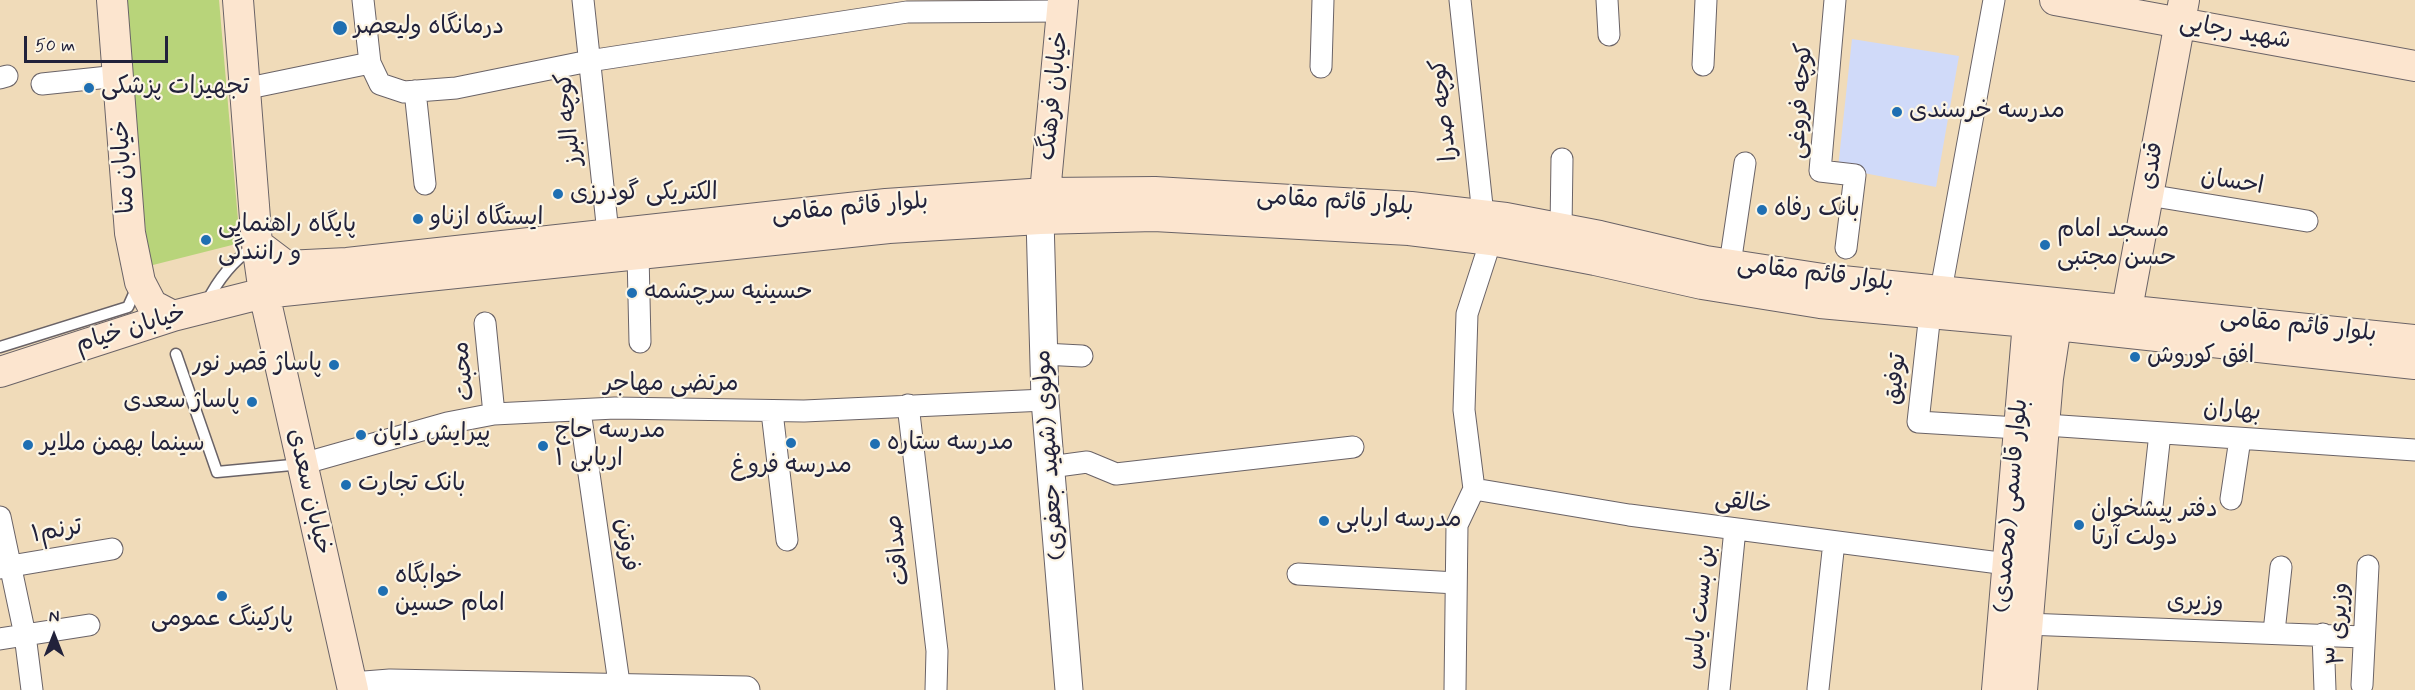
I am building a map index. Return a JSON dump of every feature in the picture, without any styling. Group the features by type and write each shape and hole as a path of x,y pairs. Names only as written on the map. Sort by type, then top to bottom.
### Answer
{"main road":[{"name":"خیابان منا","path":"112,0 130,233 140,282 152,305 173,316"},
{"name":"خیابان سعدی","path":"238,0 257,244 264,293 353,688"},
{"name":"شهید رجایی","path":"2060,0 2181,11 2415,66"},
{"name":"خیابان فرهنگ","path":"1043,206 1063,6"},
{"name":"قندی","path":"2127,309 2181,11"},
{"name":"بلوار قائم مقامی","path":"257,244 286,266 347,262 608,233 848,220 1043,206 1154,216 1409,230 1561,229 1597,248 1702,284 1820,303 1935,302 2127,309 2363,345 2415,364"},
{"name":"بلوار قائم مقامی","path":"264,293 638,254 848,220"},
{"name":"بلوار قائم مقامی","path":"1487,228 1597,248 1730,264 1823,279 2042,324 2363,345 2415,340"},
{"name":"خیابان خیام","path":"0,372 173,316 264,293"},
{"path":"204,308 244,316 274,337"},
{"name":"بلوار قاسمی (محمدی)","path":"1997,690 2007,564 2032,426 2042,324"},
{"path":"2022,690 2032,426"}],"street":[{"path":"363,0 370,63 380,84 404,92 456,88 589,61 907,6 1063,6"},
{"name":"کوچه البرز","path":"583,0 608,233"},
{"path":"1321,67 1323,0"},
{"name":"کوچه صدرا","path":"1460,0 1487,228"},
{"path":"1607,0 1609,35"},
{"path":"1703,65 1706,0"},
{"name":"کوچه فروغی","path":"1835,0 1820,171 1855,175 1846,248"},
{"path":"1935,302 1994,0"},
{"path":"244,89 370,63"},
{"path":"42,84 118,76"},
{"path":"415,91 425,184"},
{"path":"1561,229 1562,159"},
{"path":"1730,264 1745,163"},
{"name":"احسان","path":"2148,195 2307,221"},
{"name":"مولوی (شهید جعفری)","path":"1043,206 1045,400 1069,690"},
{"path":"1455,690 1457,525 1474,489 1464,410 1467,314 1487,228"},
{"path":"638,254 640,342"},
{"name":"توفیق","path":"1935,302 1918,422 2032,426"},
{"name":"محبت","path":"485,323 495,414"},
{"path":"1043,354 1082,356"},
{"name":"مرتضی مهاجر","path":"302,464 447,423 495,414 615,408 772,412 1045,400"},
{"name":"صداقت","path":"908,405 937,651 936,690"},
{"name":"فروتن","path":"580,411 620,688"},
{"path":"772,412 787,540"},
{"name":"بهاران","path":"2032,426 2415,450"},
{"path":"2152,506 2160,433"},
{"path":"2231,499 2240,438"},
{"path":"1050,467 1087,462 1116,474 1353,447"},
{"name":"خالقی","path":"1474,489 1629,515 2007,564"},
{"path":"0,517 5,567 25,635 32,690"},
{"name":"بن بست یاس","path":"1719,690 1735,529"},
{"path":"1818,689 1834,542"},
{"name":"ترنم۱","path":"5,567 112,549"},
{"name":"وزیری ۳","path":"2362,685 2368,566"},
{"path":"2274,632 2281,567"},
{"path":"1298,574 1456,583"},
{"name":"وزیری","path":"2026,624 2363,637"},
{"path":"0,639 89,625"},
{"path":"2322,634 2325,690"},
{"path":"353,688 390,684 506,688 746,690"}],"lane":[{"path":"204,308 217,282 239,257 257,244"},
{"path":"0,347 128,307 140,282"},
{"path":"176,354 217,472 302,464"}],"shaded area":[{"name":"مدرسه خرسندی","path":"1852,39 1959,56 1936,187 1838,168"}],"green space":[{"path":"124,0 219,0 240,243 149,266"}],"place":[{"name":"درمانگاه ولیعصر","path":"340,28"},
{"name":"تجهیزات پزشکی","path":"89,88"},
{"name":"مدرسه خرسندی","path":"1897,112"},
{"name":"الکتریکی گودرزی","path":"558,194"},
{"name":"بانک رفاه","path":"1762,210"},
{"name":"ایستگاه ازناو","path":"418,219"},
{"name":"پایگاه راهنمایی و رانندگی","path":"206,240"},
{"name":"مسجد امام حسن مجتبی","path":"2045,245"},
{"name":"حسینیه سرچشمه","path":"632,293"},
{"name":"افق کوروش","path":"2135,357"},
{"name":"پاساژ قصر نور","path":"334,365"},
{"name":"پاساژ سعدی","path":"252,402"},
{"name":"پیرایش دایان","path":"361,435"},
{"name":"مدرسه فروغ","path":"791,443"},
{"name":"مدرسه ستاره","path":"875,444"},
{"name":"سینما بهمن ملایر","path":"28,445"},
{"name":"مدرسه حاج اربابی ۱","path":"543,446"},
{"name":"بانک تجارت","path":"346,485"},
{"name":"مدرسه اربابی","path":"1324,521"},
{"name":"دفتر پیشخوان دولت آرتا","path":"2079,525"},
{"name":"خوابگاه امام حسین","path":"383,591"},
{"name":"پارکینگ عمومی","path":"222,596"}]}
